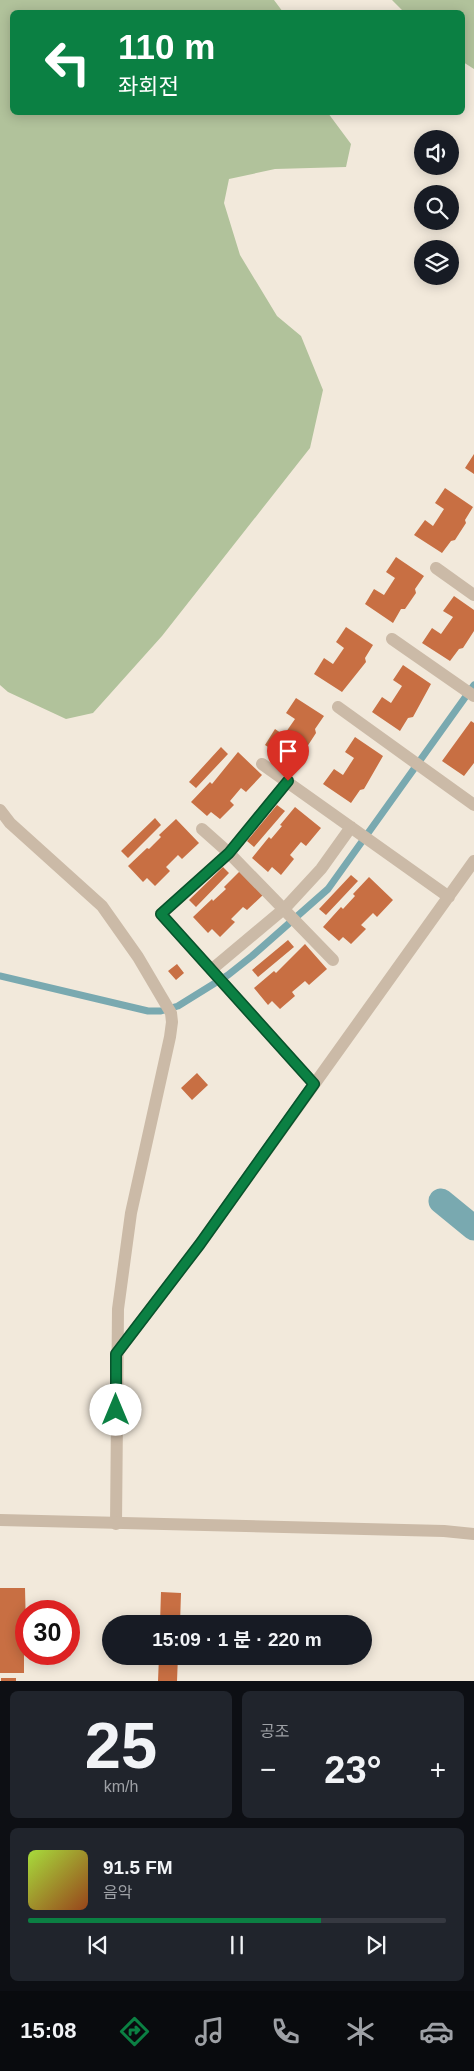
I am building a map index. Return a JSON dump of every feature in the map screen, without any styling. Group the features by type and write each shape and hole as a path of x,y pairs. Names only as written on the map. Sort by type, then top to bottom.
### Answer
{"street":[{"path":"436,568 474,595"},
{"path":"392,639 470,693"},
{"path":"338,707 474,805"},
{"path":"262,764 449,897"},
{"path":"288,781 229,853 161,914 314,1084"},
{"path":"0,810 16,829 102,906 138,957 168,1008 172,1022 131,1213 118,1309 116,1340 116,1524"},
{"path":"202,829 229,853 333,960"},
{"path":"212,972 292,916 321,869 360,834"},
{"path":"116,1354 200,1244 474,861"},
{"path":"0,1520 444,1531 474,1534"}],"green space":[{"path":"0,0 274,0 282,10 10,10 10,115 329,115 351,144 346,167 275,169 229,179 224,203 240,255 277,316 301,336 323,390 310,448 162,636 93,713 66,719 8,692 0,685"},
{"path":"392,0 474,0 474,69 465,63 465,10 402,10"}],"building":[{"path":"474,454 474,474 465,468"},
{"path":"445,488 473,507 465,520 466,523 455,540 451,541 442,553 414,535 425,520 433,526 444,509 435,503"},
{"path":"396,557 424,576 415,589 416,593 405,609 401,609 393,623 365,604 374,589 384,595 395,578 386,572"},
{"path":"454,596 474,610 474,631 463,648 459,649 450,661 422,643 432,628 441,634 453,617 443,611"},
{"path":"346,627 373,645 365,658 366,662 342,692 314,674 324,658 333,664 344,648 336,642"},
{"path":"403,665 431,684 413,717 408,718 400,731 372,712 382,697 391,703 402,686 393,680"},
{"path":"296,698 324,716 315,729 316,733 305,750 301,750 293,763 265,745 275,729 284,735 295,719 286,713"},
{"path":"471,721 474,723 474,763 464,776 442,761"},
{"path":"355,737 383,756 364,789 360,790 351,803 323,784 334,769 343,775 354,758 345,752"},
{"path":"221,747 228,754 196,788 189,782"},
{"path":"238,752 262,775 246,792 241,788 230,801 234,805 220,819 211,812 207,816 191,802 210,782 212,784"},
{"path":"277,805 285,811 254,847 247,841"},
{"path":"295,807 321,828 306,846 301,842 290,855 294,859 281,875 272,867 268,872 252,858 269,837 271,839 282,826 280,825"},
{"path":"155,818 161,825 128,858 121,851"},
{"path":"176,819 199,843 182,859 178,855 166,867 170,871 155,886 147,878 143,882 128,866 147,848 149,849 161,837 159,835"},
{"path":"223,867 229,873 196,907 189,900"},
{"path":"241,870 264,894 247,910 243,907 231,919 235,922 220,937 212,929 208,933 193,917 226,889 224,887"},
{"path":"351,875 358,881 326,915 319,909"},
{"path":"369,877 393,900 377,917 373,913 361,925 366,929 351,944 343,937 339,941 323,927 341,907 343,909 355,896 353,894"},
{"path":"288,940 294,947 258,977 252,970"},
{"path":"305,944 327,969 309,985 305,981 292,992 295,996 280,1009 272,1001 268,1005 254,988 274,971 276,973"},
{"path":"177,964 184,973 176,980 168,971"},
{"path":"197,1073 208,1085 192,1100 181,1088"},
{"path":"0,1588 25,1588 25,1600 15,1600 15,1665 24,1665 24,1673 0,1673"},
{"path":"161,1592 181,1593 180,1615 160,1615"},
{"path":"159,1665 178,1665 177,1681 158,1681"},
{"path":"1,1678 16,1678 16,1681 1,1681"}],"waterway":[{"path":"0,976 148,1011 161,1011 178,1006 228,975 328,889 474,685"},
{"path":"441,1201 474,1228"}],"route":[{"path":"116,1410 116,1354 200,1244 314,1084 161,914 229,853 288,781"}]}
